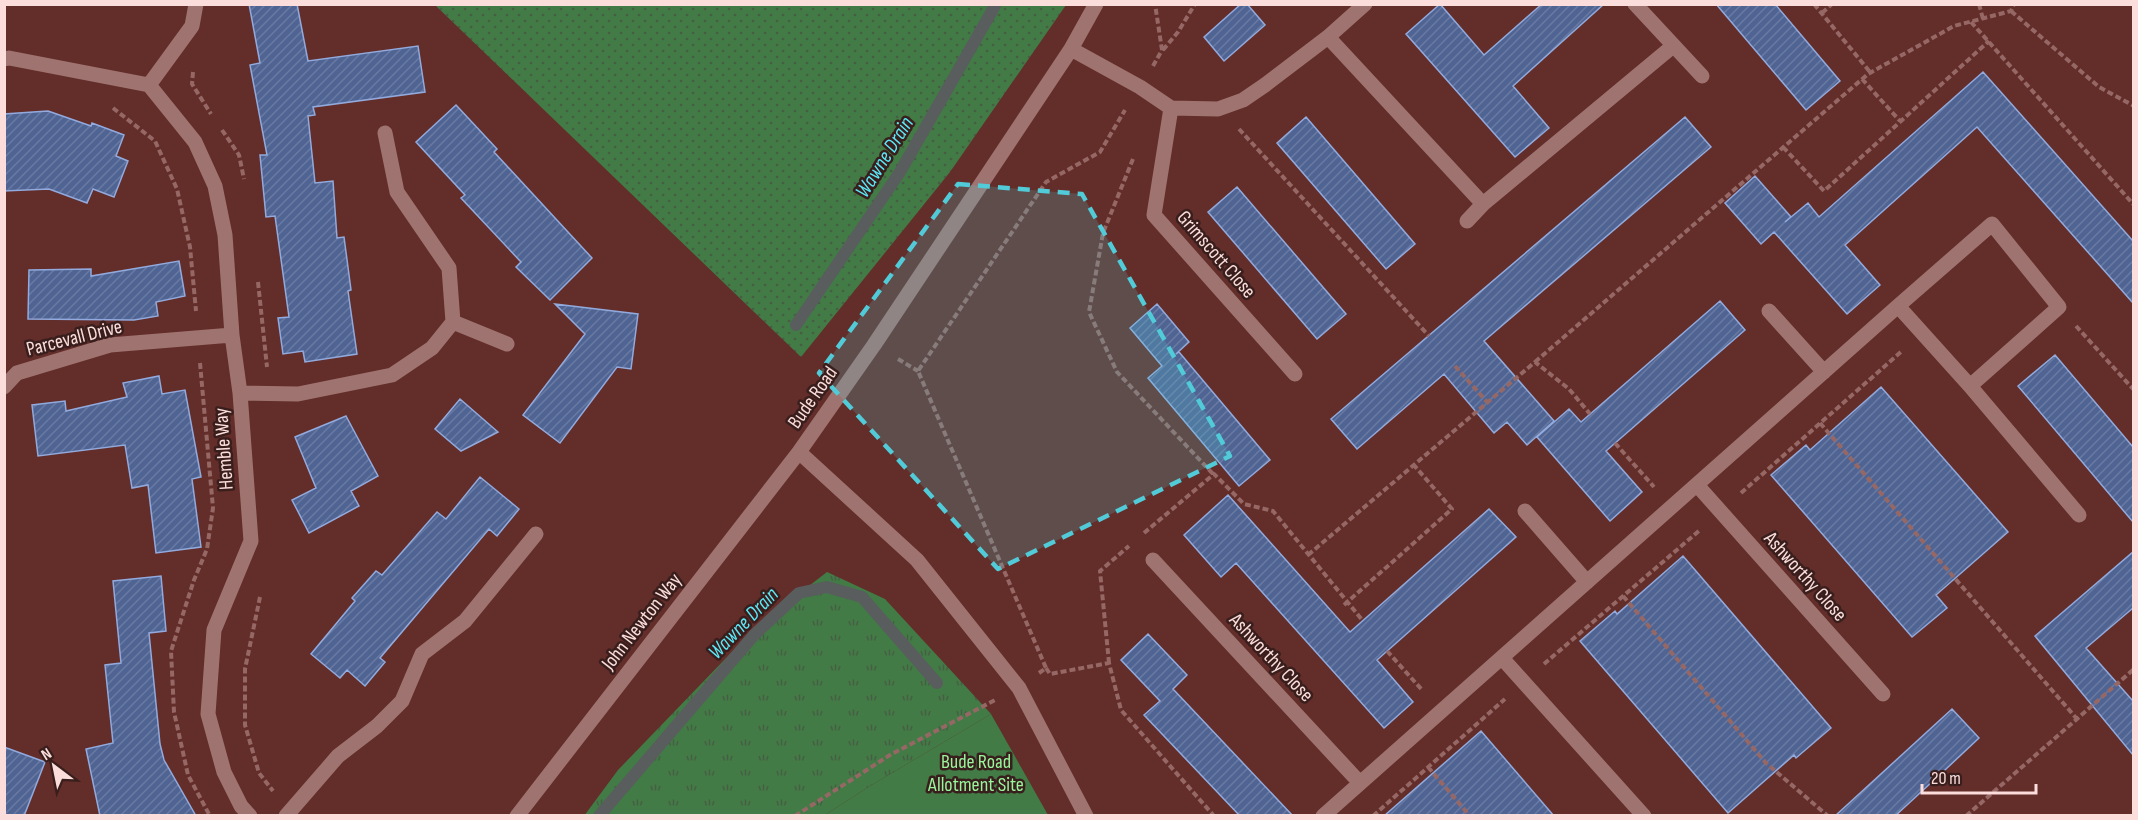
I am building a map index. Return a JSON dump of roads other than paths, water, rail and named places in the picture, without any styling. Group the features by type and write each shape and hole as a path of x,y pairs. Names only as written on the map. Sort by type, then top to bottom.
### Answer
{"street":[{"path":"4,59 9,58 149,85 192,26 196,4"},
{"name":"Bude Road","path":"1086,816 1019,688 917,560 799,452 874,345 1071,49 1096,4"},
{"path":"1071,49 1140,87 1171,108 1218,109 1243,100 1328,37 1365,4"},
{"path":"1635,4 1702,76"},
{"path":"1328,37 1484,204"},
{"path":"1467,221 1484,204 1673,46"},
{"name":"Hemble Way","path":"149,85 195,142 216,186 225,235 251,541 214,630 208,714 224,772 241,812"},
{"name":"Grimscott Close","path":"1171,108 1154,214 1295,374"},
{"path":"240,393 298,394 392,375 432,348 453,322 449,268 397,192 385,133"},
{"path":"1323,816 1992,224 2059,307 1971,386"},
{"path":"1898,306 1971,386 2079,515"},
{"path":"1769,310 1824,372"},
{"path":"453,322 507,344"},
{"name":"Parcevall Drive","path":"4,387 16,373 110,345 232,335"},
{"name":"John Newton Way","path":"517,816 799,452"},
{"name":"Ashworthy Close","path":"1697,485 1883,694"},
{"path":"1525,511 1587,582"},
{"path":"286,816 338,756 377,726 402,701 422,654 465,621 536,534"},
{"name":"Ashworthy Close","path":"1153,560 1360,783"},
{"path":"1502,658 1644,816"}],"waterway":[{"name":"Wawne Drain","path":"796,325 900,172 996,4"},
{"name":"Wawne Drain","path":"599,816 754,635 799,593 827,587 862,597 937,683"}],"park label":[{"name":"Bude Road Allotment Site","path":"976,772"}]}
